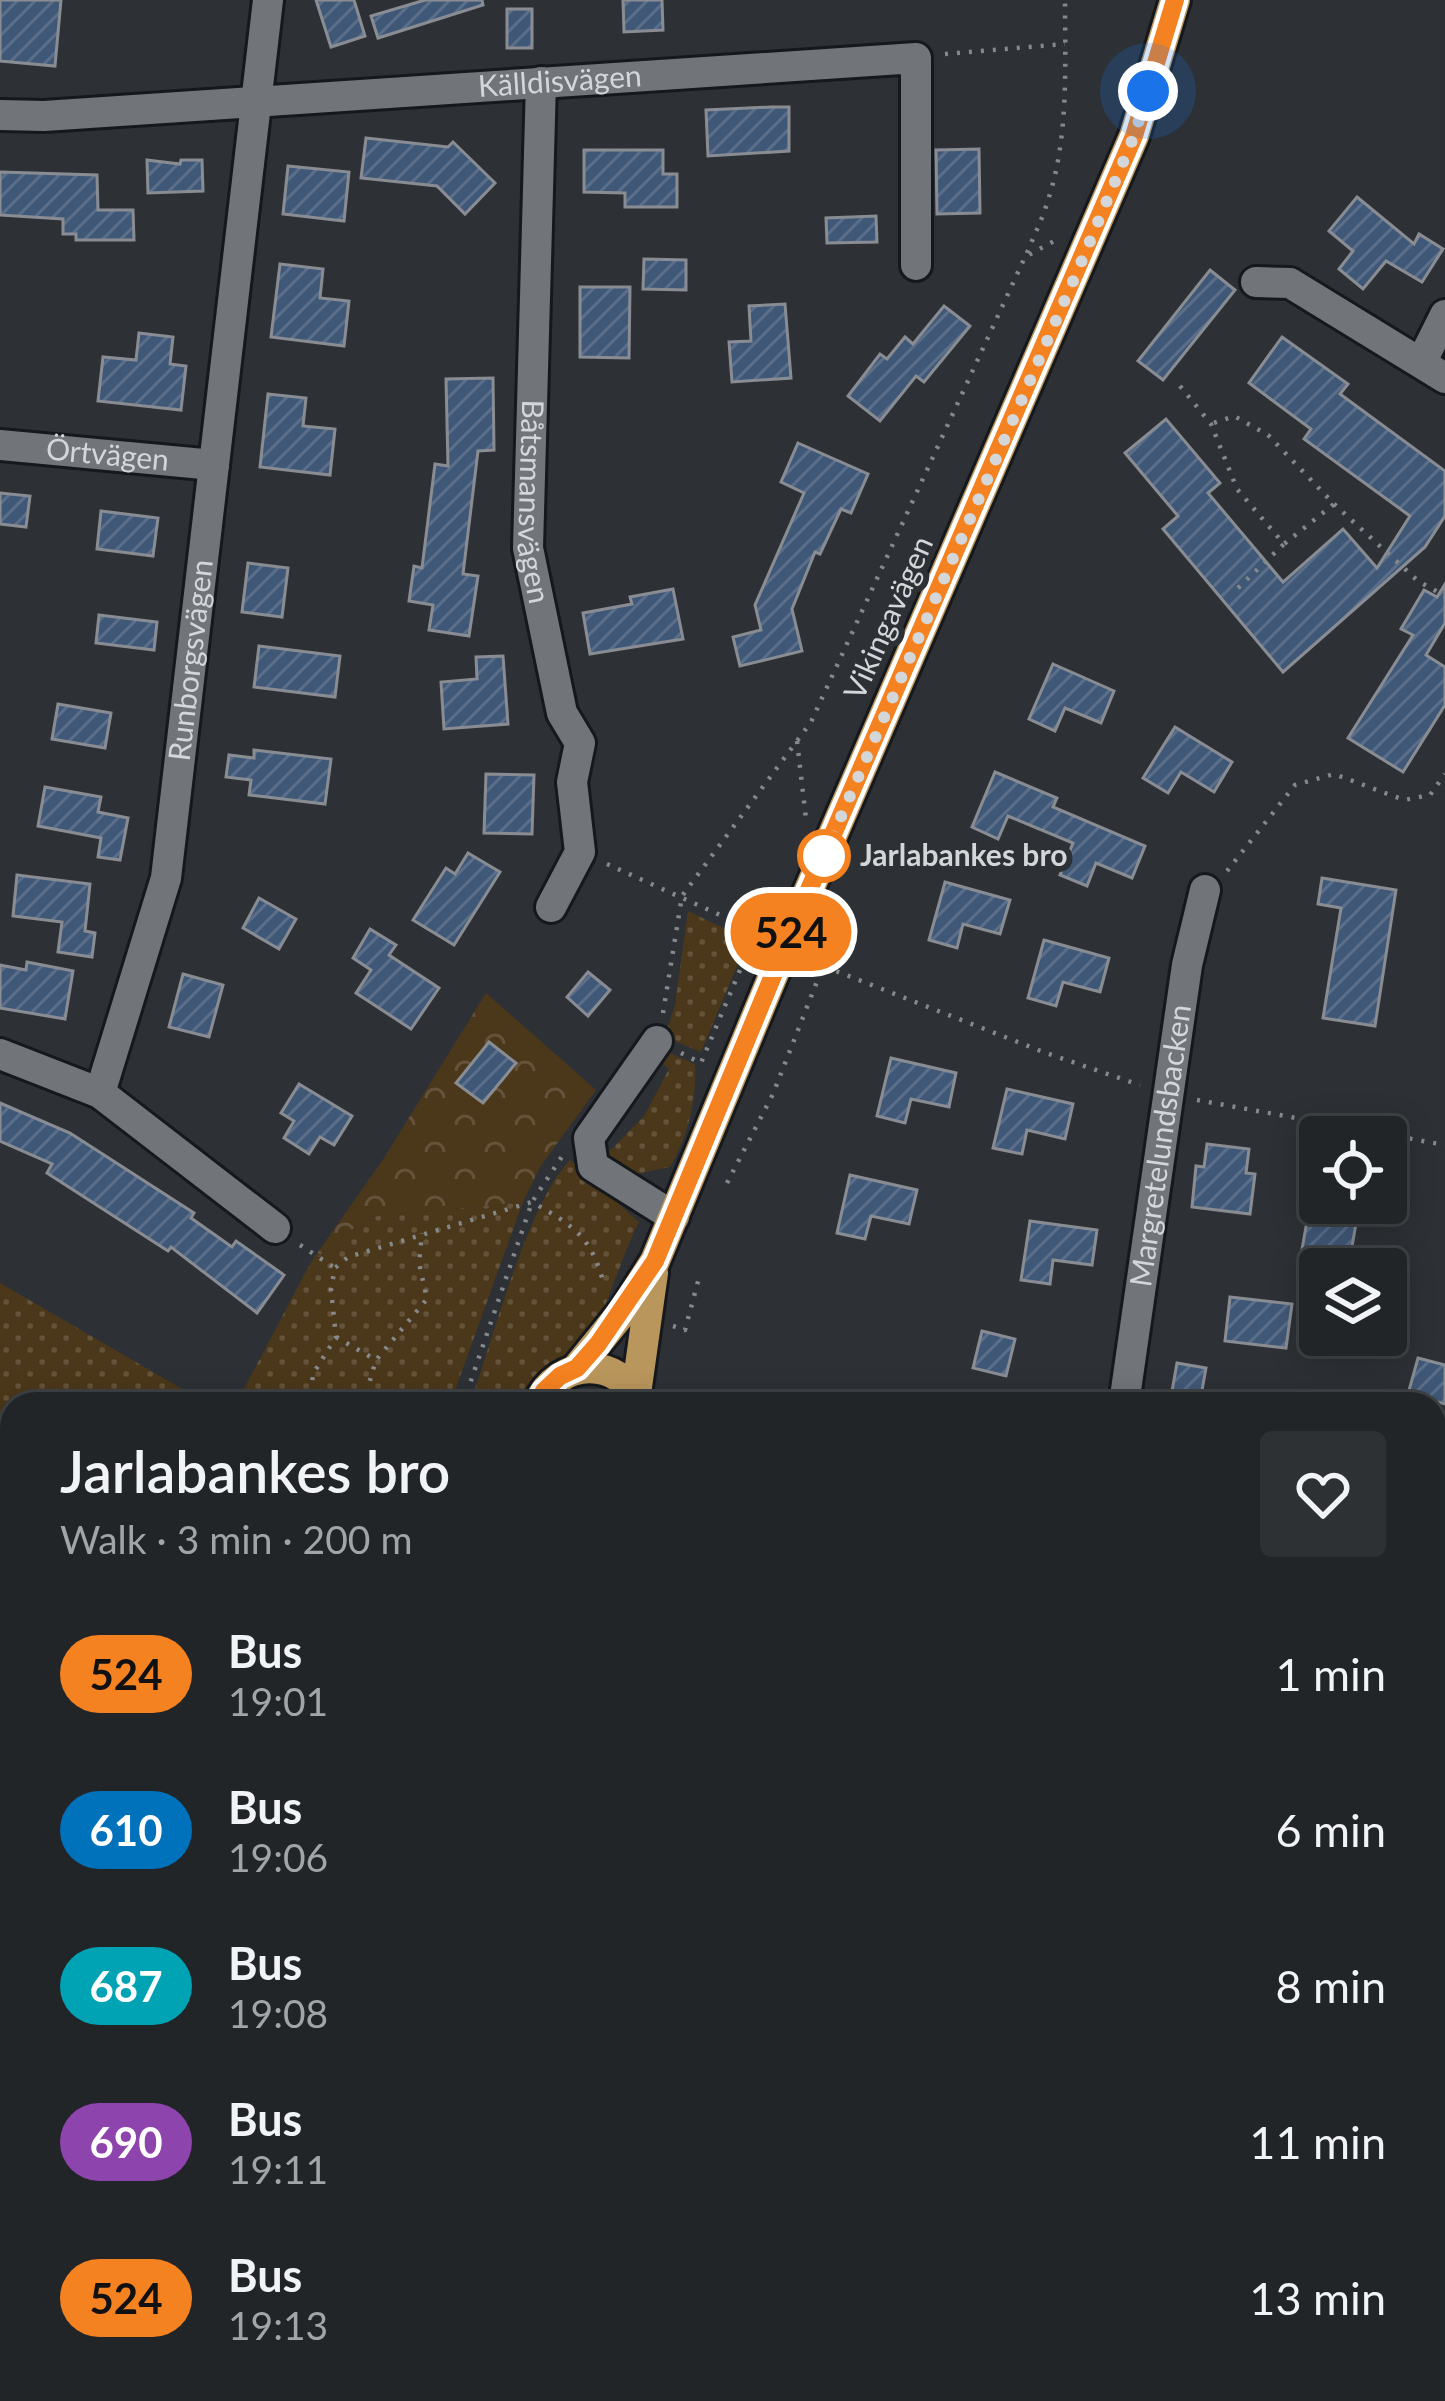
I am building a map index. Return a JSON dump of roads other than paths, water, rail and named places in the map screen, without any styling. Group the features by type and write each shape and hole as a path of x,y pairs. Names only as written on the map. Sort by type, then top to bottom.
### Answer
{"main road":[{"name":"Vikingavägen","path":"577,1368 624,1310 655,1261 796,920 1134,136 1175,0"},
{"name":"Vikingavägen","path":"639,1392 655,1261"},
{"name":"Vikingavägen","path":"544,1392 577,1368 597,1367 615,1373 632,1392"}],"street":[{"name":"Runborgsvägen","path":"100,1093 166,878 268,0"},
{"name":"Källdisvägen","path":"0,115 44,116 916,58 916,265"},
{"name":"Båtsmansvägen","path":"541,82 528,548 562,713 580,743 572,782 580,852 551,907"},
{"path":"1256,281 1290,283 1433,370 1445,315"},
{"name":"Örtvägen","path":"0,445 214,464"},
{"name":"Margretelundsbacken","path":"1126,1392 1187,965 1205,890"},
{"path":"653,1039 589,1138 592,1166 674,1217"},
{"path":"0,1054 100,1093 275,1228"}],"place":[{"name":"Jarlabankes bro","path":"824,856"}]}
